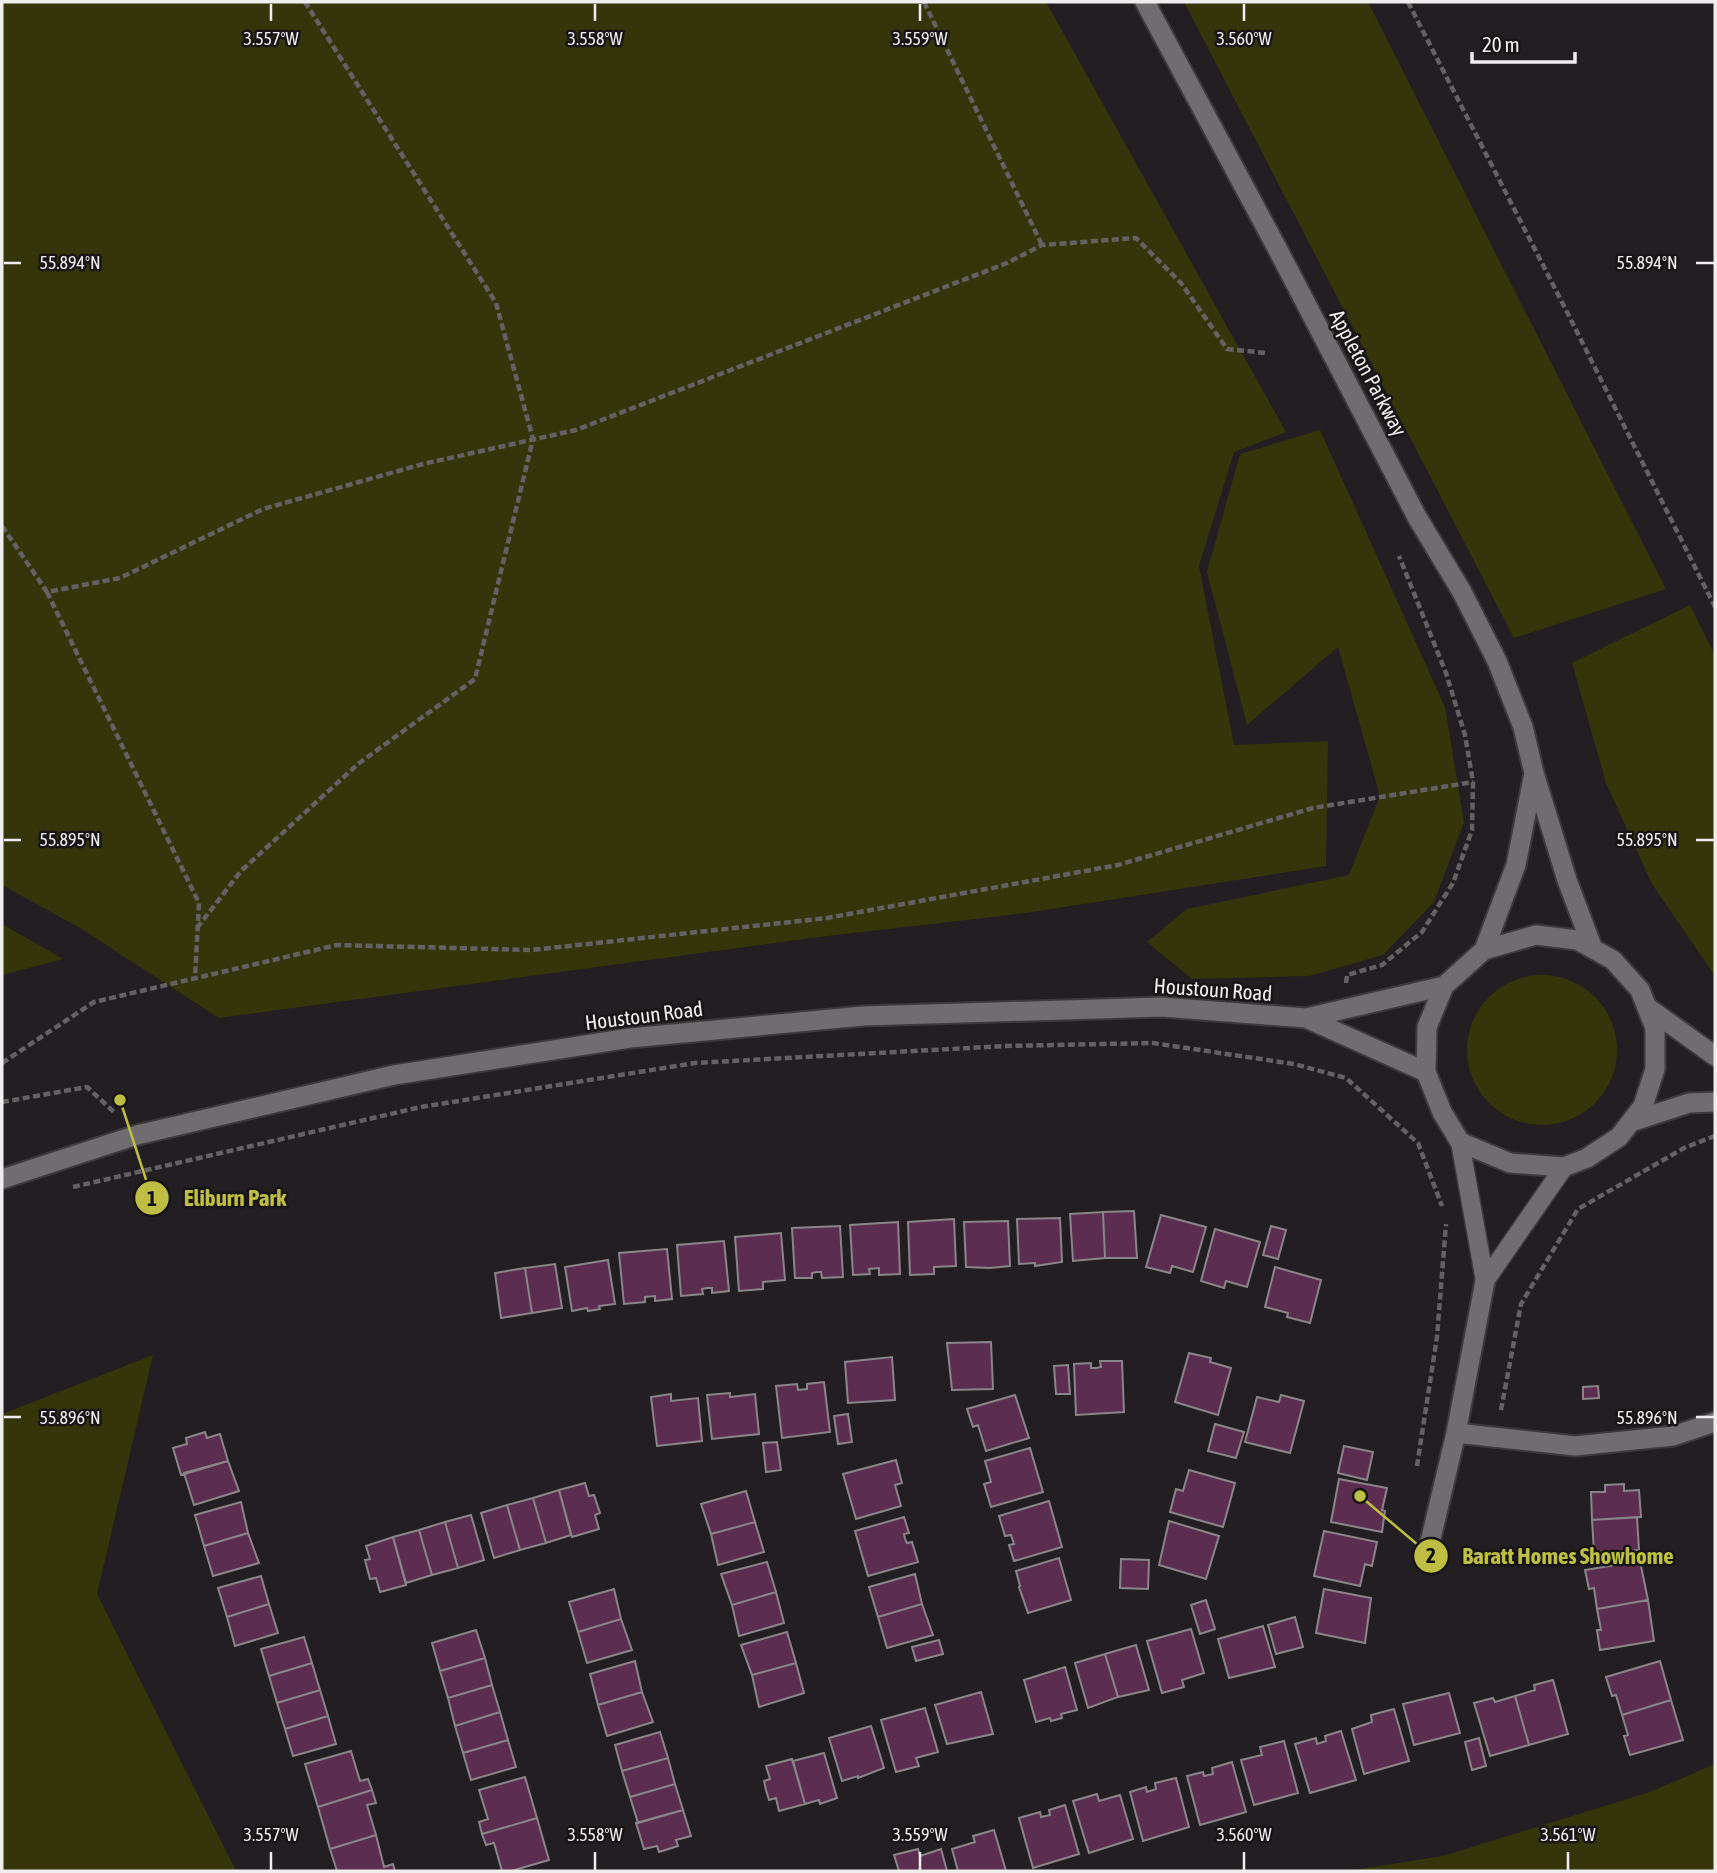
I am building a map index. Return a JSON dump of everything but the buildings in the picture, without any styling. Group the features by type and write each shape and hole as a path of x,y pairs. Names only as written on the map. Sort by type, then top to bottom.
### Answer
{"street":[{"name":"Appleton Parkway","path":"1145,2 1417,517 1462,592 1485,638 1523,727 1534,773 1567,880 1593,949"},
{"name":"Appleton Parkway","path":"1484,950 1516,865 1534,773"},
{"path":"1536,935 1577,940 1612,960 1640,990 1655,1028 1655,1069 1643,1106 1631,1122 1619,1137 1587,1158 1564,1167 1510,1163 1460,1142 1441,1112 1426,1072 1427,1027 1444,986 1484,950 1536,935"},
{"name":"Houstoun Road","path":"2,1179 137,1135 394,1075 643,1037 863,1016 1162,1007 1306,1018 1444,986"},
{"path":"1647,1007 1715,1056"},
{"name":"Houstoun Road","path":"1306,1018 1426,1072"},
{"path":"1631,1122 1689,1103 1715,1102"},
{"path":"1426,1559 1456,1433 1485,1280"},
{"path":"1456,1433 1575,1446 1672,1436 1715,1422"}],"lane":[{"path":"1460,1142 1485,1280"},
{"path":"1485,1280 1564,1167"}],"path":[{"path":"197,928 241,871 358,764 475,679 533,439 496,303 305,2"},
{"path":"924,2 1042,245"},
{"path":"1408,2 1715,604"},
{"path":"47,592 120,579 263,509 423,464 576,429 1007,263 1042,245 1136,238 1181,284 1227,349 1266,353"},
{"path":"2,526 47,592 199,903 195,978"},
{"path":"1341,1010 1348,975 1382,965 1422,932 1453,883 1472,830 1473,782 1465,735 1446,673 1399,556"},
{"path":"2,1063 94,1002 337,944 532,950 827,918 1118,865 1313,808 1473,782"},
{"path":"69,1188 421,1107 695,1063 1005,1046 1153,1043 1294,1064 1346,1078 1418,1143 1447,1218 1437,1336 1416,1473"},
{"path":"2,1102 87,1087 137,1135"},
{"path":"1497,1439 1521,1304 1578,1209 1684,1148 1715,1136"}],"shaded area":[{"path":"2,2 1046,2 1286,432 1234,452 1199,566 1234,745 1328,741 1326,866 1026,913 819,937 219,1018 80,928 2,885"},
{"path":"1184,2 1368,2 1666,589 1514,638"},
{"path":"1320,430 1445,707 1464,822 1434,902 1383,955 1309,976 1192,979 1147,942 1187,909 1349,875 1380,796 1338,647 1247,725 1207,572 1240,454"},
{"path":"1690,605 1715,656 1715,976 1652,884 1606,783 1572,663"},
{"path":"2,924 63,959 2,975"},
{"path":"1542,975 1571,981 1595,997 1611,1021 1617,1050 1611,1079 1595,1103 1571,1119 1542,1125 1513,1119 1489,1103 1473,1079 1467,1050 1473,1021 1489,997 1513,981"},
{"path":"153,1355 97,1594 236,1871 3,1871 2,1414"},
{"path":"1715,1764 1715,1871 1348,1871 1443,1856 1650,1792"}],"place":[{"name":"Eliburn Park","path":"120,1100"},
{"name":"Baratt Homes Showhome","path":"1360,1496"}]}
